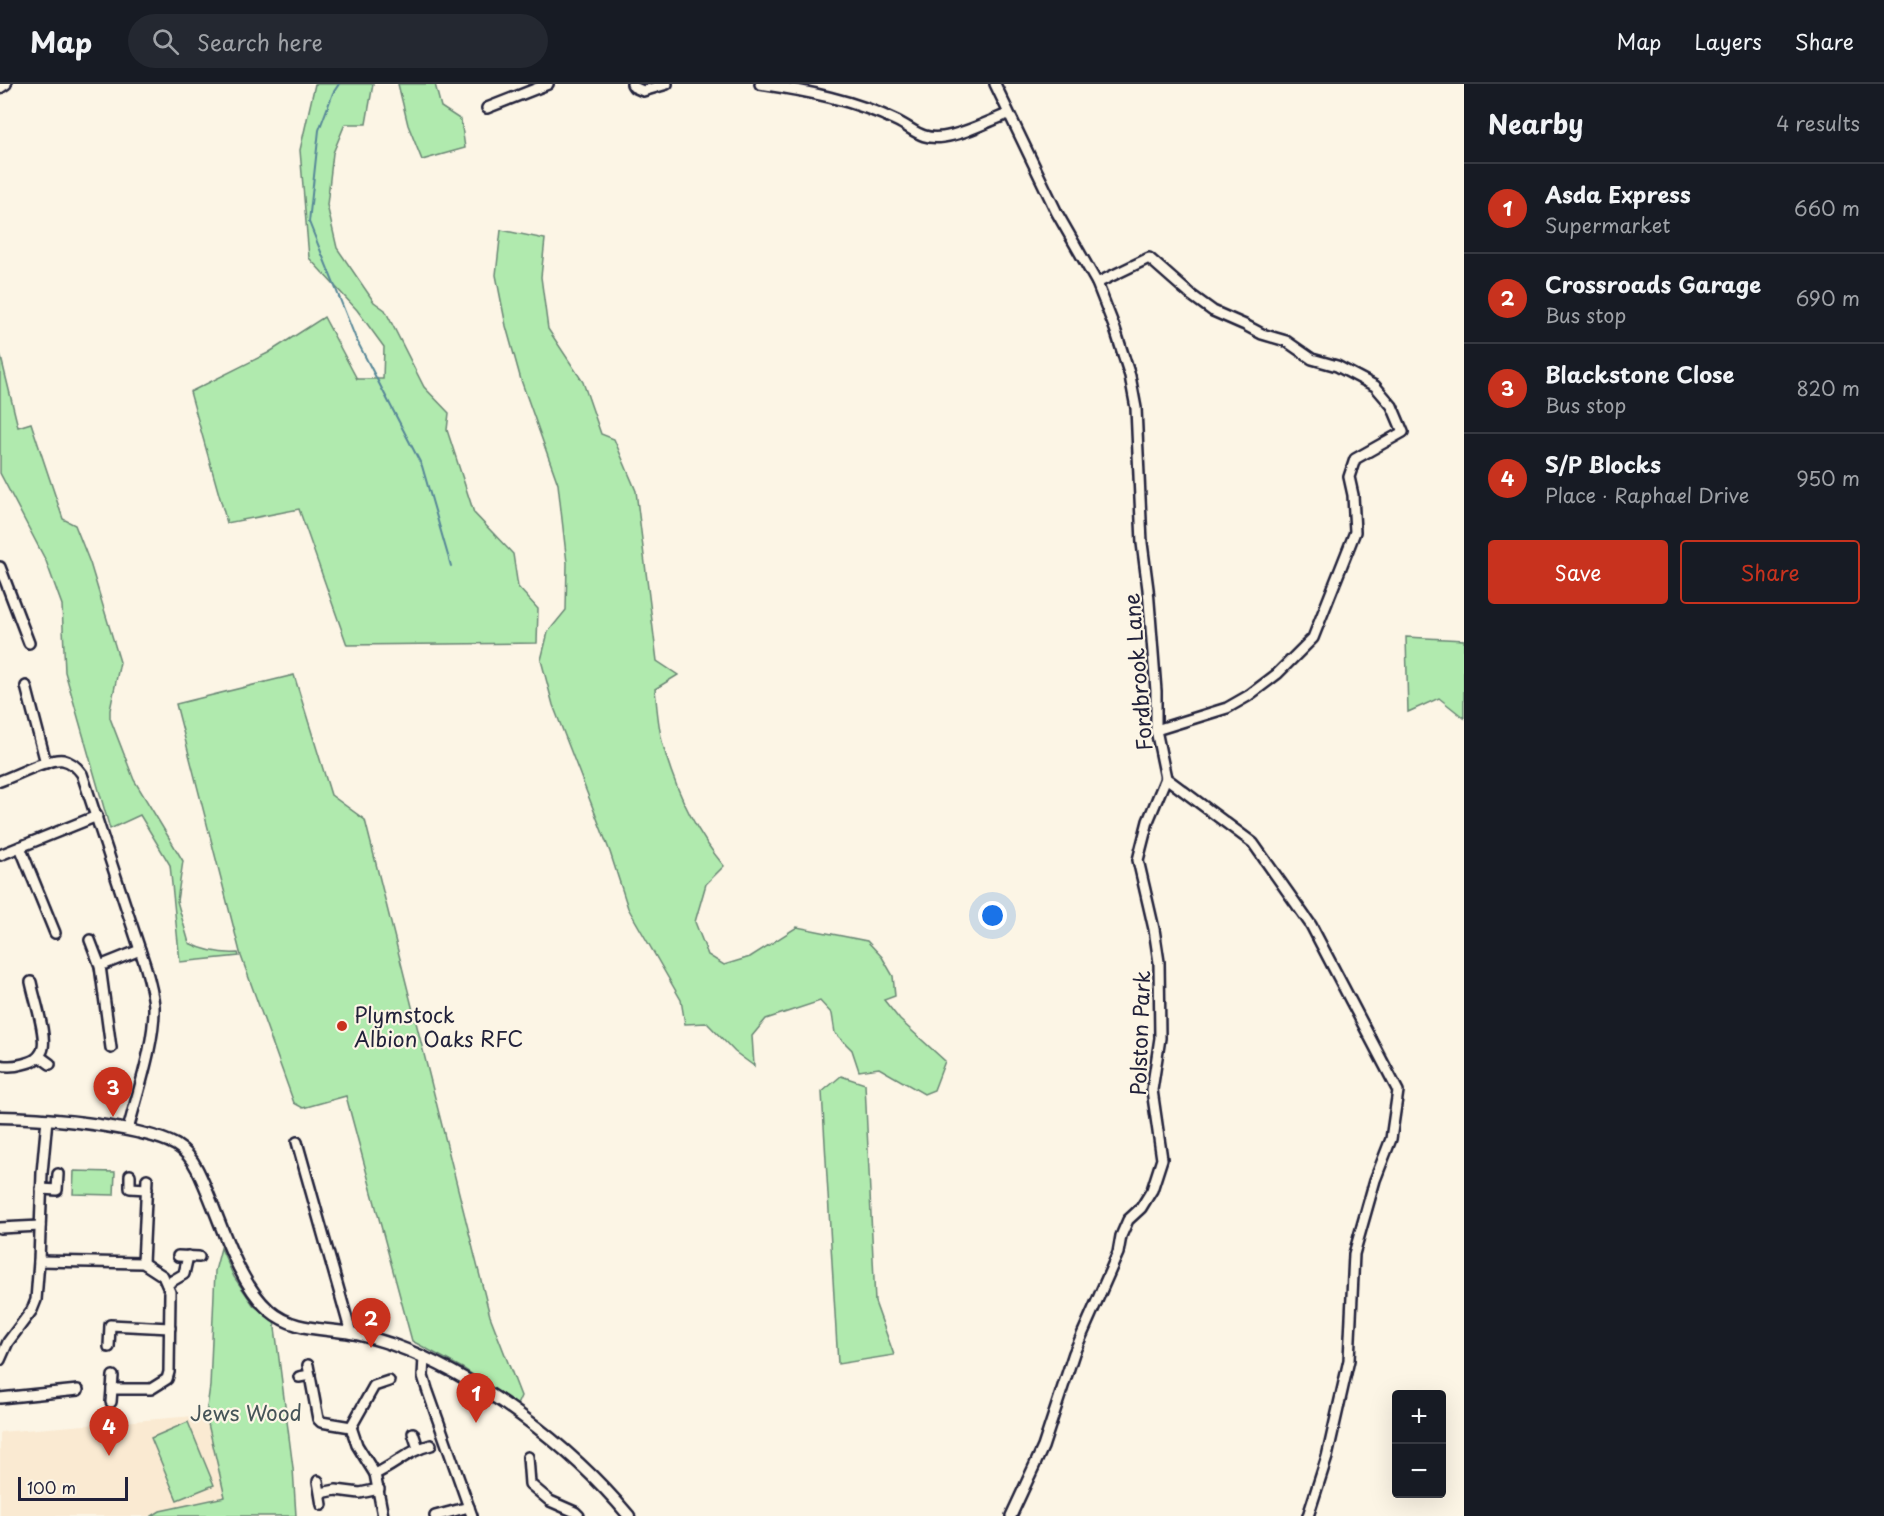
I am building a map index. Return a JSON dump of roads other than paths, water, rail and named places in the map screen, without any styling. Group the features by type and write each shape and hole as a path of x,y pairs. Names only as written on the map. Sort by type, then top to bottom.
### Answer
{"street":[{"path":"0,88 6,84"},
{"path":"487,108 548,84"},
{"path":"632,84 643,92 667,84"},
{"path":"760,84 800,90 852,103 889,117 920,136 942,138 1008,114"},
{"name":"Fordbrook Lane","path":"995,84 1057,213 1097,283 1115,328 1130,376 1136,408 1142,543 1156,691 1156,730 1166,777 1253,843 1311,926 1398,1091 1391,1139 1375,1180 1354,1254 1349,1360 1327,1457 1308,1516"},
{"path":"1097,283 1149,258 1213,311 1262,334 1286,341 1312,359 1337,366 1375,386 1392,406 1403,432 1355,459 1349,477 1353,495 1355,532 1313,638 1277,674 1248,696 1227,708 1156,730"},
{"path":"0,567 19,625 29,643"},
{"path":"0,598 10,594"},
{"path":"25,694 46,763"},
{"path":"0,781 55,760 66,760 76,766 82,774 140,950 154,1007 148,1050 128,1130"},
{"name":"Polston Park","path":"1011,1516 1043,1447 1074,1353 1118,1253 1121,1236 1128,1220 1141,1208 1152,1190 1162,1159 1152,1090 1160,1038 1159,962 1138,860 1148,821 1166,777"},
{"path":"0,855 97,816"},
{"path":"20,847 45,923 55,933"},
{"path":"90,940 100,966 111,1015 111,1048"},
{"path":"100,966 140,950"},
{"path":"0,1065 32,1062 43,1050 43,1040 30,995 31,982"},
{"path":"39,1056 50,1064"},
{"path":"0,1117 70,1121 128,1130 177,1145 191,1158 204,1182 240,1267 268,1309 286,1322 351,1333 391,1344 449,1370 517,1412 584,1468 629,1516"},
{"path":"0,1360 2,1350 8,1341 33,1311 39,1261 46,1119"},
{"path":"297,1142 351,1333"},
{"path":"41,1189 57,1190 58,1174"},
{"path":"130,1175 130,1188 147,1184 143,1263"},
{"path":"0,1228 40,1226"},
{"path":"167,1284 184,1274 183,1256 199,1257"},
{"path":"39,1261 143,1263 163,1276 170,1292 167,1379 151,1389 112,1389"},
{"path":"109,1347 111,1320 170,1328"},
{"path":"424,1357 423,1376 470,1511 435,1516"},
{"path":"298,1377 309,1370 318,1419 327,1424 351,1427"},
{"path":"111,1402 112,1376"},
{"path":"383,1516 375,1474 357,1445 351,1427 374,1381 389,1381"},
{"path":"0,1398 59,1388 78,1390"},
{"path":"413,1433 418,1448"},
{"path":"375,1474 391,1467 408,1453 430,1445"},
{"path":"528,1457 530,1484 550,1502 575,1512 579,1516"},
{"path":"318,1481 322,1505"},
{"path":"321,1493 336,1490 360,1493 379,1489"}],"waterway":[{"path":"339,84 333,93 319,130 309,222 356,339 422,466 451,566"}],"place":[{"name":"Plymstock Albion Oaks RFC","path":"342,1026"},
{"name":"Blackstone Close","path":"113,1117"},
{"name":"Crossroads Garage","path":"371,1348"},
{"name":"Asda Express","path":"476,1423"},
{"name":"S/P Blocks","path":"109,1456"}],"park label":[{"name":"Jews Wood","path":"246,1412"}]}
